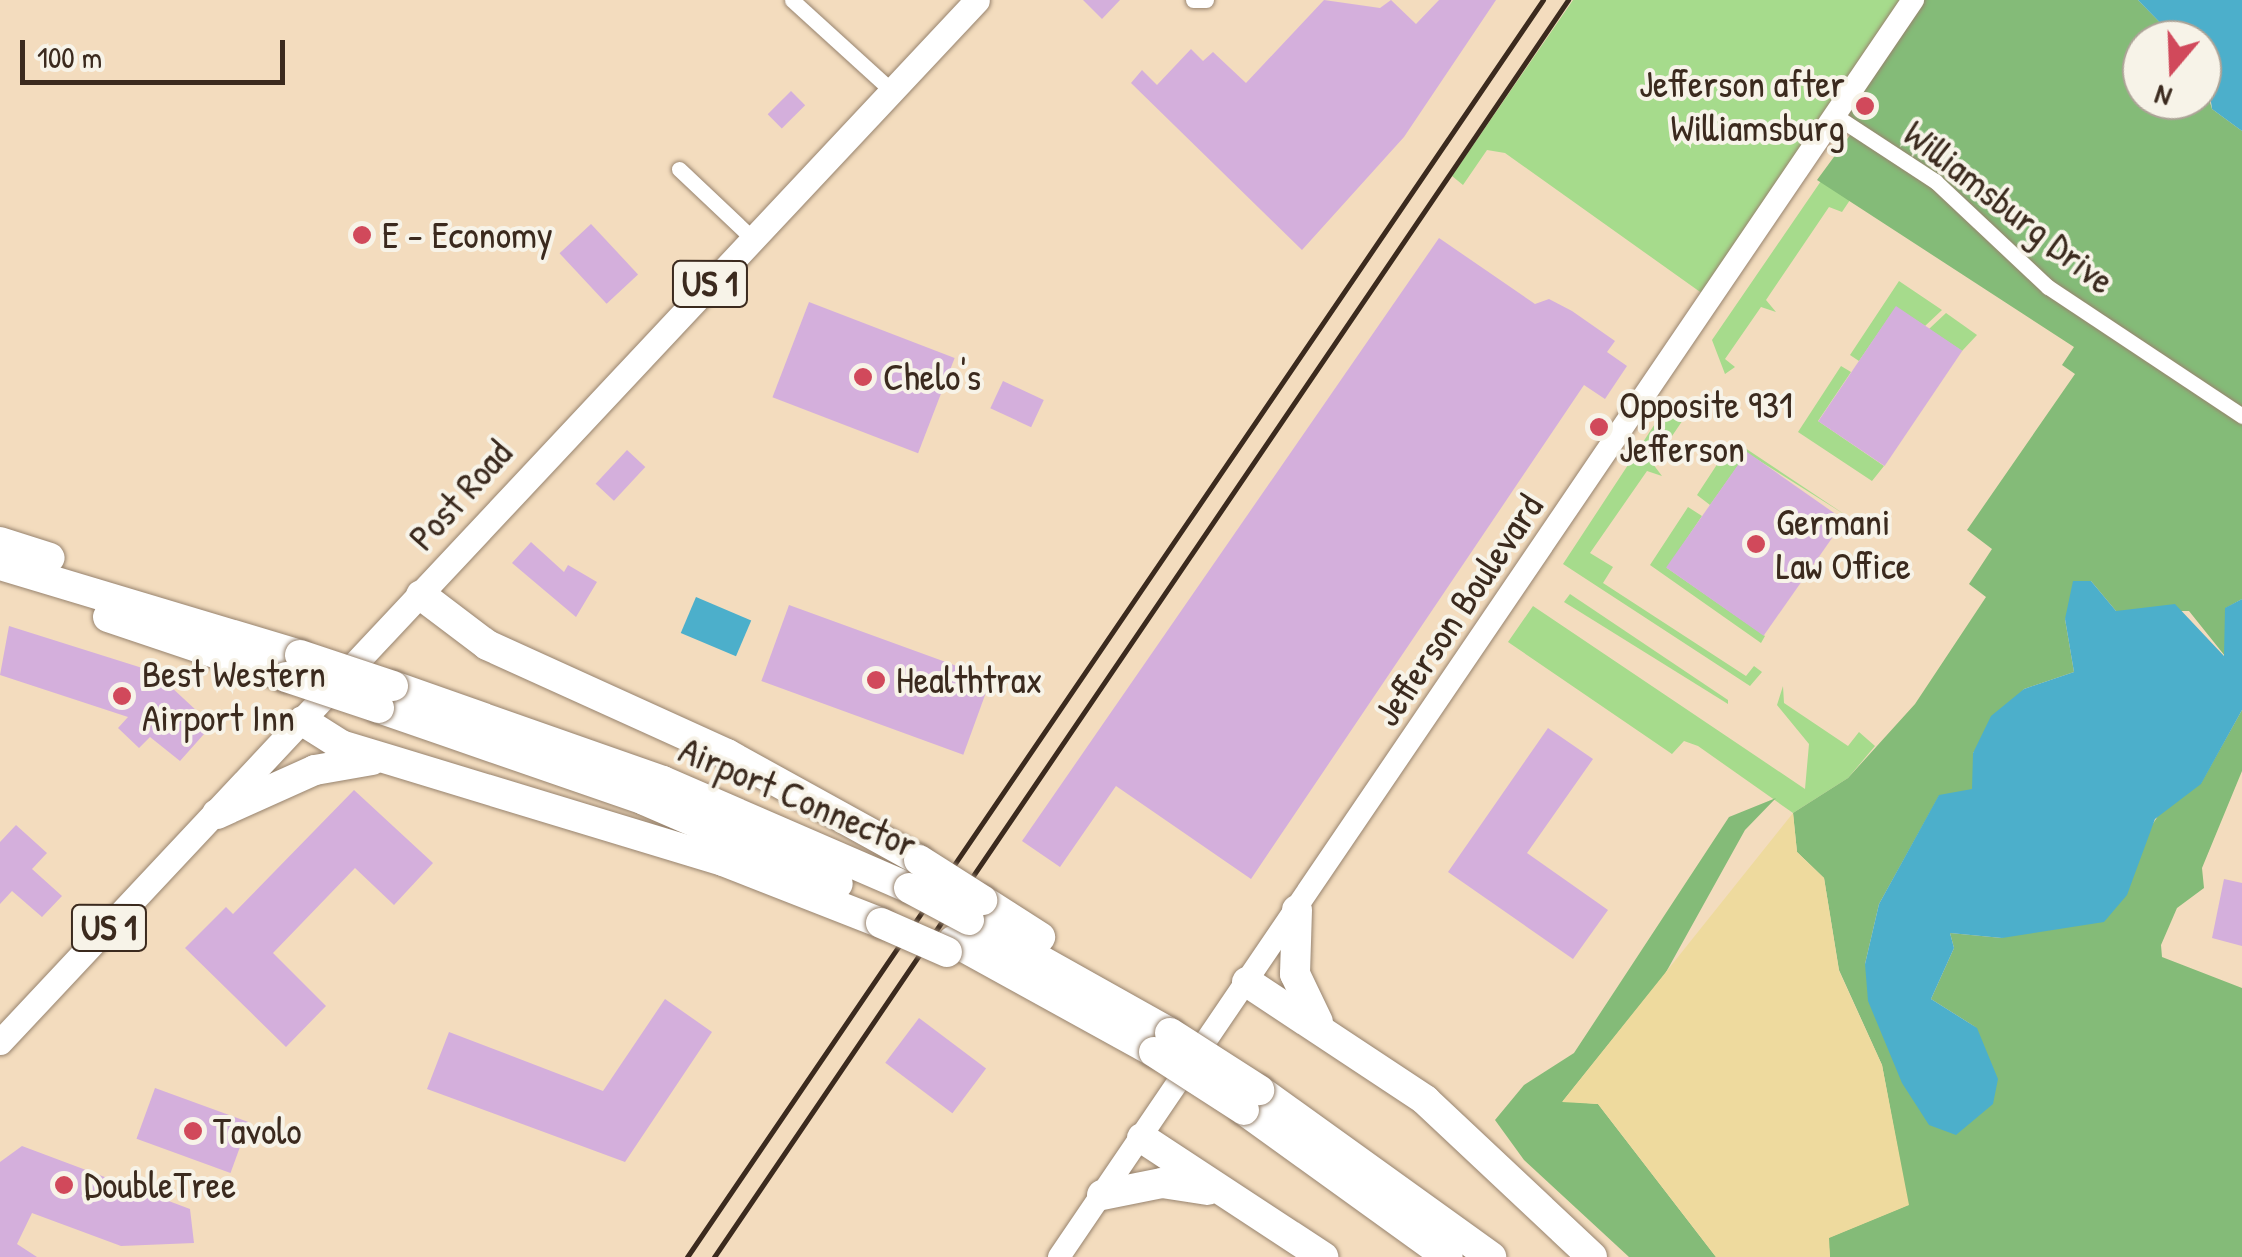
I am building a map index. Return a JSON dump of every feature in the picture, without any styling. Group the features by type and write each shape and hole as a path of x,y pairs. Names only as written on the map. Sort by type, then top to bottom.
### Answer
{"highway":[{"path":"0,542 238,634"},
{"name":"Airport Connector","path":"0,565 238,634 293,666"},
{"name":"Airport Connector","path":"0,586 293,666 386,697 644,800 900,895 963,928 1053,994 1160,1036 1491,1257"},
{"path":"421,595 487,645 727,754 900,895 1160,1036"},
{"path":"303,720 385,759 723,860 900,895"},
{"path":"218,814 315,770 385,759"},
{"path":"1296,910 1295,974 1323,1028"},
{"path":"1247,982 1323,1028 1464,1132 1592,1257"},
{"name":"Airport Connector","path":"1252,1100 1448,1257"},
{"path":"1142,1138 1214,1192 1323,1257"},
{"path":"1102,1195 1162,1184 1214,1192"}],"main road":[{"name":"Post Road","path":"0,1042 218,814 977,0"},
{"name":"Jefferson Boulevard","path":"1059,1257 1914,0"}],"street":[{"path":"792,0 893,92"},
{"name":"Williamsburg Drive","path":"1834,115 1934,181 2048,288 2242,416"},
{"path":"680,169 753,239"}],"green space":[{"path":"1573,0 1912,0 1710,299 1505,153 1487,150 1463,185 1452,176"},
{"path":"1915,0 2138,0 2158,20 2122,20 2122,120 2222,120 2222,116 2242,131 2242,599 2226,608 2225,656 2189,611 2116,611 2091,581 2065,619 2074,672 2024,689 1973,753 1973,790 1939,796 1879,904 1865,964 1977,1028 1931,999 1954,948 1950,933 2002,938 2146,834 2168,801 2201,783 2242,710 2242,771 2202,868 2204,888 2177,908 2161,945 2162,957 2242,988 2242,1257 1830,1257 1828,1238 1908,1205 1882,1065 1839,970 1824,878 1797,852 1793,813 1848,778 1915,704 1986,597 1969,584 1992,549 1967,530 2075,374 2062,365 2074,347 1817,180 1853,131 1836,115"},
{"path":"1821,181 1852,197 1842,212 1829,207 1766,300 1776,312 1761,307 1725,359 1735,367 1725,374 1712,340"},
{"path":"1899,281 1942,310 1925,326 1896,307 1859,361 1850,355"},
{"path":"1946,313 1977,335 1962,351 1929,329"},
{"path":"1841,366 1851,372 1818,421 1884,466 1872,481 1798,432"},
{"path":"1680,402 1705,414 1689,411 1653,464 1662,476 1647,471 1590,553 1613,567 1603,583 1746,676 1754,666 1762,672 1750,686 1563,564 1666,407"},
{"path":"1733,440 1847,516 1747,453 1710,505 1697,495"},
{"path":"1688,507 1702,516 1667,568 1765,636 1761,643 1650,565"},
{"path":"1570,594 1728,700 1728,704 1564,602"},
{"path":"1533,606 1805,789 1809,744 1777,705 1783,686 1784,703 1848,746 1859,732 1875,746 1848,778 1793,813 1698,746 1684,741 1672,754 1508,642"},
{"path":"1776,798 1745,830 1665,974 1563,1101 1598,1104 1716,1257 1629,1257 1524,1160 1495,1120 1524,1085 1574,1053 1729,817"}],"sand":[{"path":"1793,813 1797,852 1824,878 1839,971 1882,1065 1909,1205 1829,1238 1830,1257 1716,1257 1598,1104 1562,1102"}],"water":[{"path":"2138,0 2242,0 2242,131 2222,116 2222,20 2158,20"},
{"path":"2073,581 2091,581 2116,611 2175,604 2224,656 2225,608 2242,599 2242,710 2201,784 2155,819 2127,895 2104,922 2002,938 1950,933 1954,948 1931,999 1977,1028 1998,1079 1993,1104 1956,1135 1929,1125 1902,1083 1868,1001 1865,964 1879,904 1939,795 1972,789 1973,753 1991,716 2024,689 2074,672 2065,619"},
{"path":"696,597 751,620 736,656 681,633"}],"building":[{"path":"1083,0 1120,0 1102,19"},
{"path":"1324,0 1380,8 1391,0 1416,24 1439,0 1496,0 1404,137 1302,250 1131,83 1142,70 1157,85 1191,49 1203,61 1213,52 1246,83"},
{"path":"791,91 805,105 782,128 768,114"},
{"path":"591,224 638,274 607,304 560,253"},
{"path":"1439,238 1535,304 1549,299 1572,311 1615,341 1607,352 1627,366 1605,399 1584,385 1251,879 1116,786 1060,867 1022,841"},
{"name":"Chelo's","path":"809,302 955,358 918,453 772,397"},
{"path":"1896,306 1962,351 1885,466 1818,421"},
{"path":"1003,381 1044,400 1031,427 990,408"},
{"path":"627,450 645,467 614,501 596,484"},
{"name":"Germani Law Office","path":"1747,452 1844,520 1764,636 1666,568"},
{"path":"531,542 564,572 568,565 597,582 576,617 512,563"},
{"name":"Healthtrax","path":"789,605 991,679 963,755 761,681"},
{"name":"Best Western Airport Inn","path":"9,626 155,672 212,725 180,761 150,737 139,748 118,728 128,717 0,675"},
{"path":"1548,728 1593,759 1527,853 1608,910 1573,959 1448,872"},
{"path":"354,790 433,863 394,905 355,868 273,953 326,1006 286,1047 185,948 226,907 233,914"},
{"path":"16,825 47,853 32,869 62,896 42,917 12,891 0,904 0,842"},
{"path":"2224,879 2242,883 2242,946 2212,938"},
{"path":"665,999 712,1032 625,1162 427,1089 449,1032 603,1091"},
{"path":"919,1018 986,1069 952,1113 885,1063"},
{"name":"Tavolo","path":"155,1088 249,1122 231,1173 137,1139"},
{"name":"DoubleTree","path":"22,1146 190,1209 194,1243 121,1246 32,1213 17,1244 37,1257 0,1257 0,1162"}],"railway":[{"path":"687,1257 1543,0"},
{"path":"714,1257 1568,0"}],"place":[{"name":"Jefferson after Williamsburg","path":"1865,106"},
{"name":"E - Economy","path":"362,235"},
{"name":"Chelo's","path":"863,377"},
{"name":"Opposite 931 Jefferson","path":"1599,427"},
{"name":"Germani Law Office","path":"1756,544"},
{"name":"Healthtrax","path":"876,680"},
{"name":"Best Western Airport Inn","path":"122,696"},
{"name":"Tavolo","path":"193,1131"},
{"name":"DoubleTree","path":"64,1185"}]}
